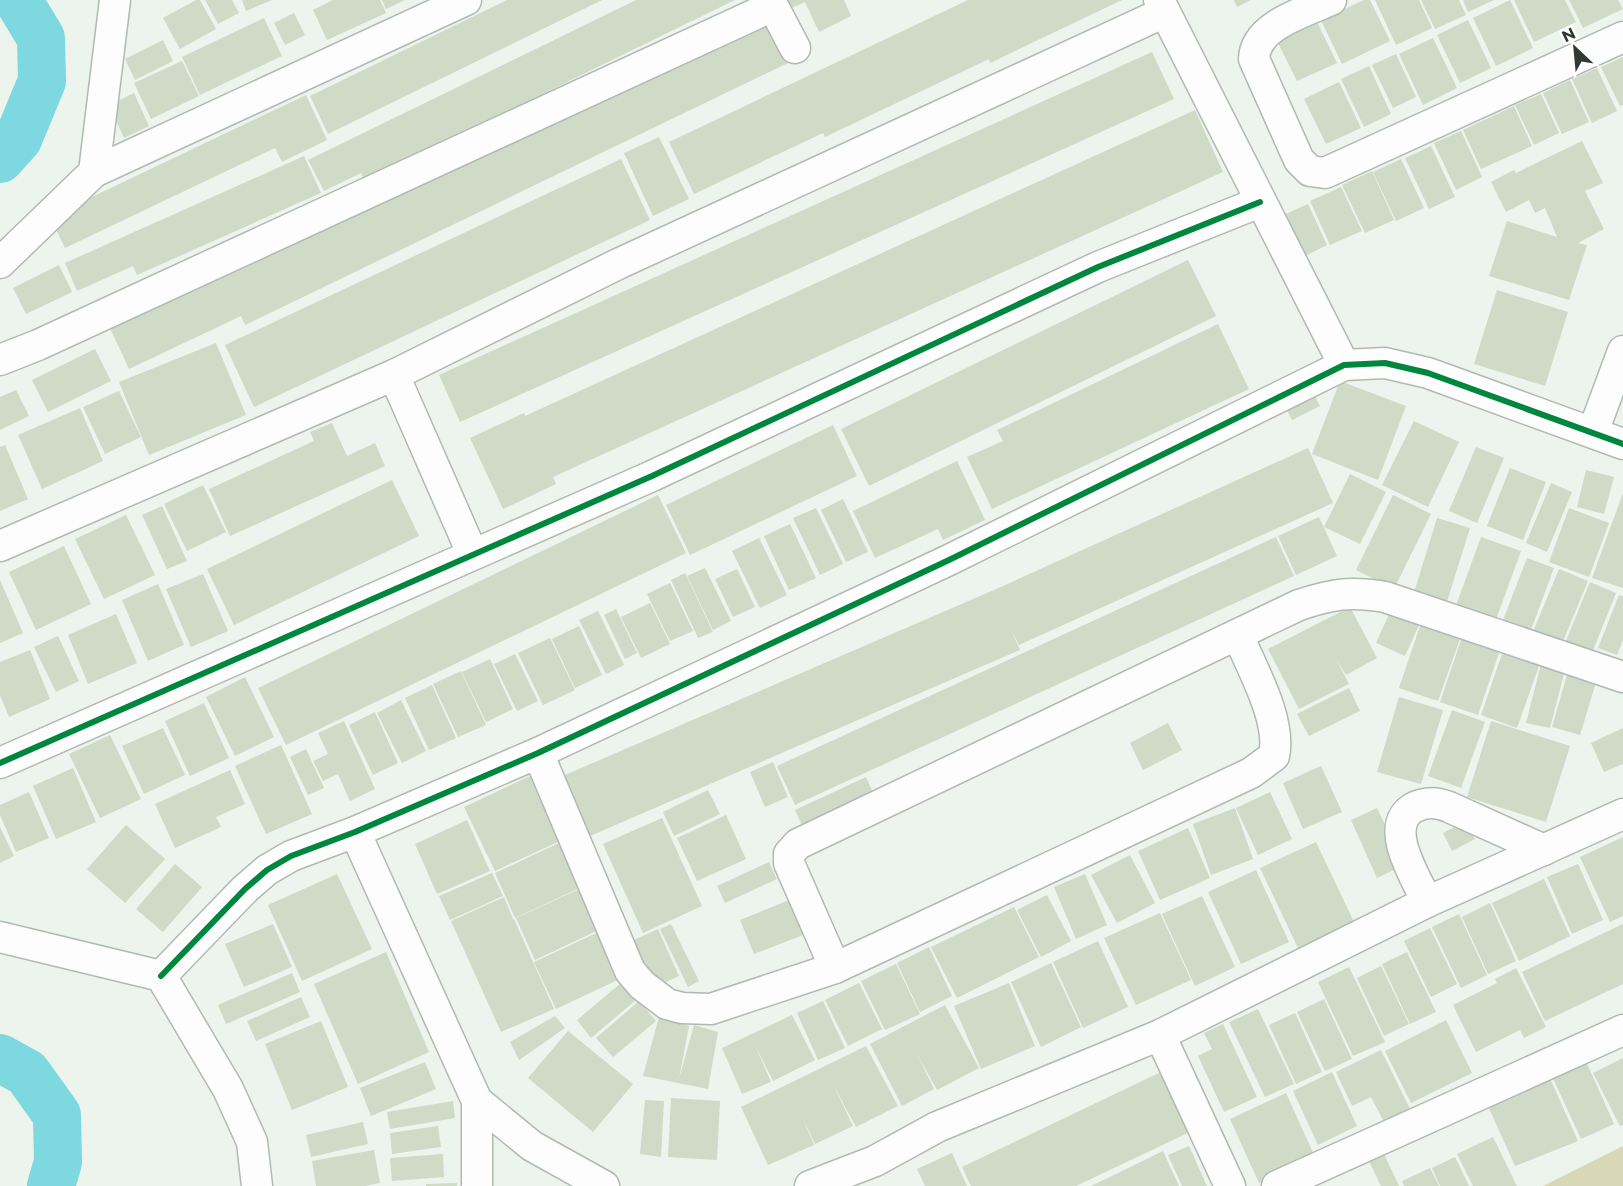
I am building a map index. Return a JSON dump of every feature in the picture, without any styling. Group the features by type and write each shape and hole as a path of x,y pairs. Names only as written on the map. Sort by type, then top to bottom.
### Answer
{"street":[{"path":"94,172 115,0"},
{"path":"0,263 94,172 466,0"},
{"path":"1330,0 1274,27 1260,38 1254,49 1256,68 1299,160 1310,171 1325,173 1623,37"},
{"path":"0,360 60,335 771,3 795,48"},
{"path":"0,546 394,375 618,264 1162,6 1344,365"},
{"path":"0,763 472,553 652,476 1098,267 1260,202"},
{"path":"1593,432 1623,351"},
{"path":"161,976 267,870 291,856 355,832 537,753 949,560 1344,365 1384,363 1428,373 1623,444"},
{"path":"394,375 472,553"},
{"path":"835,968 789,863 789,854 798,844 1299,605 1332,594 1356,592 1385,597 1623,677"},
{"path":"537,753 630,971 642,986 667,1004 682,1008 711,1009 835,968 1251,773 1274,756 1277,743 1274,722 1238,635"},
{"path":"1427,902 1401,845 1400,833 1402,820 1423,803 1437,803 1449,807 1544,850"},
{"path":"810,1186 874,1161 937,1127 1160,1035 1427,902 1623,814"},
{"path":"355,832 477,1101 477,1186"},
{"path":"0,937 161,976 228,1089 252,1142 257,1186"},
{"path":"1277,1186 1623,1030"},
{"path":"1160,1035 1230,1186"},
{"path":"477,1101 532,1146 595,1184"}],"green space":[{"path":"1623,1146 1623,1186 1543,1186"}],"building":[{"path":"200,0 216,29 180,49 163,18"},
{"path":"205,0 232,0 239,13 218,24"},
{"path":"242,0 272,0 246,11"},
{"path":"333,0 380,0 386,13 327,40 313,10"},
{"path":"382,0 405,0 386,9"},
{"path":"507,0 602,0 328,134 310,96"},
{"path":"636,0 735,0 364,181 361,173 324,191 308,160"},
{"path":"784,0 844,0 851,16 819,32 805,2 789,9"},
{"path":"968,0 1122,0 990,63 989,59 825,137 823,133 694,194 669,142"},
{"path":"1234,0 1251,0 1237,7"},
{"path":"1364,0 1370,0 1390,41 1342,64 1321,20"},
{"path":"1375,0 1419,0 1432,28 1396,45"},
{"path":"1421,0 1459,0 1466,15 1435,29"},
{"path":"1463,0 1494,0 1468,12"},
{"path":"1510,0 1533,48 1496,66 1473,18"},
{"path":"1514,0 1565,0 1576,22 1534,42"},
{"path":"1569,0 1618,0 1623,9 1583,28"},
{"path":"294,13 305,35 285,45 274,23"},
{"path":"764,13 788,63 245,325 241,316 129,369 110,328"},
{"path":"264,18 282,56 200,95 182,57"},
{"path":"1468,20 1491,68 1460,83 1437,35"},
{"path":"1317,22 1337,63 1297,81 1277,41"},
{"path":"1433,38 1457,88 1423,105 1399,54"},
{"path":"163,40 173,61 135,80 125,59"},
{"path":"1152,52 1174,99 460,422 439,375"},
{"path":"1396,54 1416,97 1393,108 1372,65"},
{"path":"1623,57 1623,105 1620,106 1601,67"},
{"path":"182,61 199,96 151,119 134,83"},
{"path":"1369,66 1391,114 1364,127 1341,79"},
{"path":"1597,68 1617,111 1592,123 1572,79"},
{"path":"1570,80 1589,122 1562,134 1543,93"},
{"path":"1339,82 1361,128 1326,144 1304,99"},
{"path":"134,93 149,126 124,138 109,105"},
{"path":"1541,94 1559,133 1534,145 1515,105"},
{"path":"306,95 327,140 282,162 275,148 65,248 50,217"},
{"path":"1514,106 1532,146 1481,169 1463,130"},
{"path":"1195,110 1223,172 553,477 556,484 503,509 470,438 524,413 525,416"},
{"path":"1461,131 1482,177 1456,190 1434,143"},
{"path":"659,137 689,199 653,216 624,153"},
{"path":"1582,141 1603,183 1585,191 1604,229 1578,243 1587,245 1569,300 1489,276 1507,221 1557,237 1545,208 1535,213 1529,200 1506,212 1491,182 1514,170 1516,173"},
{"path":"1431,146 1455,197 1429,209 1405,158"},
{"path":"304,156 321,193 137,275 133,266 77,291 65,263"},
{"path":"621,159 650,220 254,407 225,345"},
{"path":"1401,159 1424,208 1396,221 1373,172"},
{"path":"1372,171 1394,220 1365,233 1342,185"},
{"path":"1341,187 1362,231 1330,245 1310,201"},
{"path":"1308,204 1327,245 1299,259 1279,217"},
{"path":"1188,260 1216,316 869,486 841,429"},
{"path":"59,265 72,292 26,314 13,288"},
{"path":"1497,290 1568,312 1545,386 1474,364"},
{"path":"1218,324 1249,389 992,509 967,457 1003,441 997,430"},
{"path":"216,343 246,415 149,455 119,382"},
{"path":"95,349 111,381 48,412 32,380"},
{"path":"1340,381 1406,406 1378,480 1312,454"},
{"path":"1308,383 1320,406 1292,420 1280,397"},
{"path":"16,390 29,416 0,430 0,397"},
{"path":"119,391 141,437 105,454 83,407"},
{"path":"80,408 103,461 42,489 18,435"},
{"path":"1414,421 1459,442 1428,507 1382,485"},
{"path":"332,423 347,456 375,443 385,466 230,536 209,489 314,441 310,432"},
{"path":"833,425 857,476 690,555 666,505"},
{"path":"5,445 28,499 0,511 0,447"},
{"path":"1476,447 1504,458 1477,523 1449,511"},
{"path":"1308,448 1333,503 1019,645 1011,629 1020,650 590,836 565,775 994,590"},
{"path":"957,461 985,520 943,540 938,529 875,558 853,511"},
{"path":"1510,468 1546,482 1523,540 1487,526"},
{"path":"1586,470 1614,477 1604,514 1577,507"},
{"path":"1350,474 1386,492 1360,544 1324,527"},
{"path":"392,480 419,536 234,625 207,569"},
{"path":"1551,483 1572,492 1547,552 1526,543"},
{"path":"203,485 226,532 187,551 164,504"},
{"path":"1623,493 1623,588 1592,578"},
{"path":"658,495 686,553 286,745 258,688"},
{"path":"1393,495 1431,514 1394,589 1356,570"},
{"path":"843,499 868,552 846,562 821,510"},
{"path":"162,506 187,561 167,569 142,515"},
{"path":"816,508 843,564 820,575 793,518"},
{"path":"1569,508 1609,523 1589,577 1549,562"},
{"path":"126,515 155,575 104,599 75,539"},
{"path":"1319,517 1337,556 1296,575 1278,536"},
{"path":"1437,518 1470,528 1445,608 1412,599"},
{"path":"790,524 816,578 789,590 764,536"},
{"path":"1276,537 1294,576 795,805 777,766"},
{"path":"1481,537 1521,551 1494,625 1454,611"},
{"path":"759,538 787,595 760,608 732,551"},
{"path":"64,546 91,604 36,630 9,572"},
{"path":"1527,558 1554,568 1528,638 1500,628"},
{"path":"705,568 731,621 713,630 687,576"},
{"path":"737,569 755,607 733,617 715,579"},
{"path":"1559,569 1588,581 1559,651 1530,639"},
{"path":"685,573 713,632 698,638 671,580"},
{"path":"203,574 228,631 191,647 166,589"},
{"path":"0,580 23,633 0,643"},
{"path":"1590,582 1616,593 1588,663 1561,653"},
{"path":"670,583 693,631 670,641 647,594"},
{"path":"158,584 184,645 148,661 122,600"},
{"path":"1619,595 1623,596 1623,640 1617,655 1598,648"},
{"path":"650,603 670,644 641,658 621,617"},
{"path":"1350,607 1377,658 1346,675 1336,659 1349,684 1299,709 1268,649"},
{"path":"616,609 637,653 625,659 604,615"},
{"path":"1391,610 1420,623 1405,656 1376,643"},
{"path":"598,611 624,665 606,674 579,620"},
{"path":"116,614 137,663 88,684 68,635"},
{"path":"1421,623 1461,636 1438,701 1399,688"},
{"path":"579,626 602,675 575,688 552,639"},
{"path":"58,636 79,681 56,692 34,647"},
{"path":"1462,637 1500,650 1478,715 1440,702"},
{"path":"550,638 575,690 543,705 518,653"},
{"path":"30,650 50,699 9,717 0,695 0,662"},
{"path":"1503,651 1540,663 1517,728 1481,715"},
{"path":"515,654 538,701 517,711 494,664"},
{"path":"490,659 513,709 486,722 462,672"},
{"path":"1541,664 1565,670 1550,728 1526,723"},
{"path":"461,671 486,725 458,737 433,684"},
{"path":"1568,671 1597,679 1580,735 1552,727"},
{"path":"245,677 274,737 235,756 206,697"},
{"path":"432,685 456,738 429,750 405,698"},
{"path":"1349,688 1360,711 1309,736 1297,714"},
{"path":"1399,697 1443,710 1421,784 1377,772"},
{"path":"401,700 426,751 402,763 377,713"},
{"path":"204,703 229,758 190,776 165,721"},
{"path":"1452,710 1485,722 1461,788 1428,776"},
{"path":"375,712 398,763 373,775 349,725"},
{"path":"344,721 375,789 350,801 338,774 323,781 313,761 328,754 318,733"},
{"path":"1491,721 1570,746 1546,822 1467,797"},
{"path":"1168,723 1182,750 1143,770 1130,743"},
{"path":"163,728 185,775 144,794 122,746"},
{"path":"1623,728 1623,764 1604,772 1591,743"},
{"path":"110,735 141,799 100,818 69,754"},
{"path":"281,745 312,814 266,834 235,766"},
{"path":"306,749 324,788 308,795 290,757"},
{"path":"773,762 788,797 765,807 750,772"},
{"path":"1321,766 1342,812 1303,829 1283,783"},
{"path":"73,768 96,822 56,839 33,786"},
{"path":"230,770 245,804 216,817 221,827 175,848 155,804"},
{"path":"530,776 560,841 495,871 464,807"},
{"path":"866,777 876,800 805,832 795,810"},
{"path":"708,790 720,814 674,836 663,812"},
{"path":"29,792 49,838 16,852 0,815 0,805"},
{"path":"1270,792 1292,839 1258,855 1236,808"},
{"path":"1235,808 1253,859 1211,875 1193,824"},
{"path":"1377,808 1404,865 1377,878 1351,820"},
{"path":"726,815 746,859 697,881 677,838"},
{"path":"662,818 702,906 643,933 603,844"},
{"path":"467,820 490,871 437,894 415,844"},
{"path":"1466,821 1475,839 1452,851 1443,833"},
{"path":"126,825 165,859 125,903 87,869"},
{"path":"0,827 14,856 0,863"},
{"path":"1188,828 1210,878 1160,900 1138,851"},
{"path":"1623,837 1623,916 1610,922 1580,857"},
{"path":"563,841 584,886 515,918 495,873"},
{"path":"1316,842 1354,922 1298,948 1260,868"},
{"path":"1130,855 1155,903 1117,923 1091,875"},
{"path":"769,862 777,879 725,903 717,886"},
{"path":"175,864 202,887 163,932 136,909"},
{"path":"1578,864 1603,920 1572,934 1547,877"},
{"path":"1256,870 1289,942 1241,964 1208,892"},
{"path":"492,873 503,896 450,920 439,896"},
{"path":"337,874 372,949 302,981 268,905"},
{"path":"1085,874 1107,925 1076,939 1054,887"},
{"path":"1544,879 1570,936 1519,961 1492,903"},
{"path":"584,887 603,928 535,960 516,918"},
{"path":"1047,895 1071,941 1041,957 1017,910"},
{"path":"1202,896 1235,967 1195,986 1162,914"},
{"path":"504,897 513,919 510,920 514,919 554,1009 501,1032 451,921"},
{"path":"789,900 803,935 754,954 740,920"},
{"path":"1490,903 1516,961 1488,974 1462,917"},
{"path":"1014,907 1039,957 957,998 931,947"},
{"path":"1160,913 1191,980 1136,1005 1104,938"},
{"path":"1459,914 1487,975 1461,988 1432,927"},
{"path":"273,924 292,967 244,987 225,944"},
{"path":"671,924 699,981 688,987 660,929"},
{"path":"1623,924 1623,984 1545,1021 1522,972"},
{"path":"1430,928 1457,984 1431,997 1404,941"},
{"path":"658,929 679,976 655,987 634,940"},
{"path":"603,930 624,977 556,1009 534,962"},
{"path":"1098,941 1128,1007 1083,1028 1053,962"},
{"path":"929,947 952,996 920,1012 897,963"},
{"path":"386,952 429,1052 358,1084 314,984"},
{"path":"1407,952 1436,1012 1410,1024 1382,964"},
{"path":"1051,963 1081,1027 1041,1047 1011,982"},
{"path":"896,964 920,1014 885,1030 861,981"},
{"path":"1381,966 1409,1024 1384,1036 1357,978"},
{"path":"1349,967 1385,1042 1353,1056 1318,982"},
{"path":"1516,968 1546,1027 1524,1038 1520,1030 1476,1052 1453,1005 1497,983 1495,979"},
{"path":"292,973 300,992 226,1024 218,1005"},
{"path":"627,978 642,995 591,1038 577,1020"},
{"path":"859,983 882,1029 848,1046 825,1000"},
{"path":"1009,983 1035,1046 981,1069 954,1006"},
{"path":"301,997 310,1017 256,1041 247,1021"},
{"path":"1324,999 1352,1059 1325,1071 1297,1012"},
{"path":"639,1001 656,1021 613,1057 596,1038"},
{"path":"823,1001 845,1048 818,1060 797,1013"},
{"path":"945,1005 979,1068 937,1090 917,1054 934,1089 902,1106 870,1044"},
{"path":"1258,1009 1294,1084 1265,1097 1229,1022"},
{"path":"1295,1013 1322,1072 1296,1084 1269,1025"},
{"path":"792,1015 815,1060 773,1081 755,1045 771,1082 742,1094 722,1048"},
{"path":"555,1016 565,1028 519,1060 510,1042"},
{"path":"659,1017 689,1026 679,1079 694,1025 718,1032 708,1089 643,1076"},
{"path":"1446,1020 1472,1073 1411,1103 1385,1051"},
{"path":"321,1021 348,1087 292,1110 265,1044"},
{"path":"1223,1024 1257,1097 1224,1112 1198,1056 1212,1049 1204,1033"},
{"path":"568,1031 633,1084 593,1132 528,1078"},
{"path":"866,1046 898,1106 856,1127 834,1086 853,1126 815,1144 803,1119 814,1145 768,1165 741,1107"},
{"path":"1381,1050 1411,1111 1385,1124 1371,1097 1352,1106 1336,1072"},
{"path":"1623,1058 1623,1125 1620,1126 1593,1073"},
{"path":"1585,1059 1614,1124 1581,1139 1551,1074"},
{"path":"425,1062 436,1089 371,1116 360,1088"},
{"path":"1161,1072 1190,1132 1076,1186 971,1186 962,1167"},
{"path":"1332,1072 1357,1126 1318,1145 1293,1091"},
{"path":"1549,1076 1578,1141 1515,1166 1487,1104"},
{"path":"1286,1093 1315,1157 1259,1183 1230,1119"},
{"path":"671,1098 720,1101 717,1160 668,1157"},
{"path":"645,1100 664,1101 661,1157 640,1154"},
{"path":"453,1101 455,1118 390,1129 387,1112"},
{"path":"363,1122 368,1144 311,1157 306,1135"},
{"path":"438,1126 441,1147 392,1154 390,1133"},
{"path":"1493,1137 1517,1186 1473,1186 1457,1154"},
{"path":"1189,1146 1207,1186 1182,1186 1168,1155"},
{"path":"374,1150 380,1183 364,1186 316,1186 312,1161"},
{"path":"1163,1151 1179,1186 1091,1186 1118,1173"},
{"path":"952,1153 967,1186 925,1186 917,1169"},
{"path":"443,1154 444,1177 392,1181 390,1158"},
{"path":"1384,1154 1399,1186 1381,1186 1369,1161"},
{"path":"1455,1157 1469,1186 1440,1186 1432,1168"},
{"path":"1430,1168 1439,1186 1404,1186 1402,1181"},
{"path":"457,1183 457,1186 426,1186 426,1184"}],"waterway":[{"path":"0,159 18,139 42,81 41,38 18,0"},
{"path":"0,1058 27,1073 57,1115 58,1162 51,1186"}],"cycle path":[{"path":"0,763 652,476 1098,267 1260,202"},
{"path":"161,976 245,889 267,870 291,856 355,832 538,753 949,560 1344,365 1385,363 1428,373 1623,444"}]}
